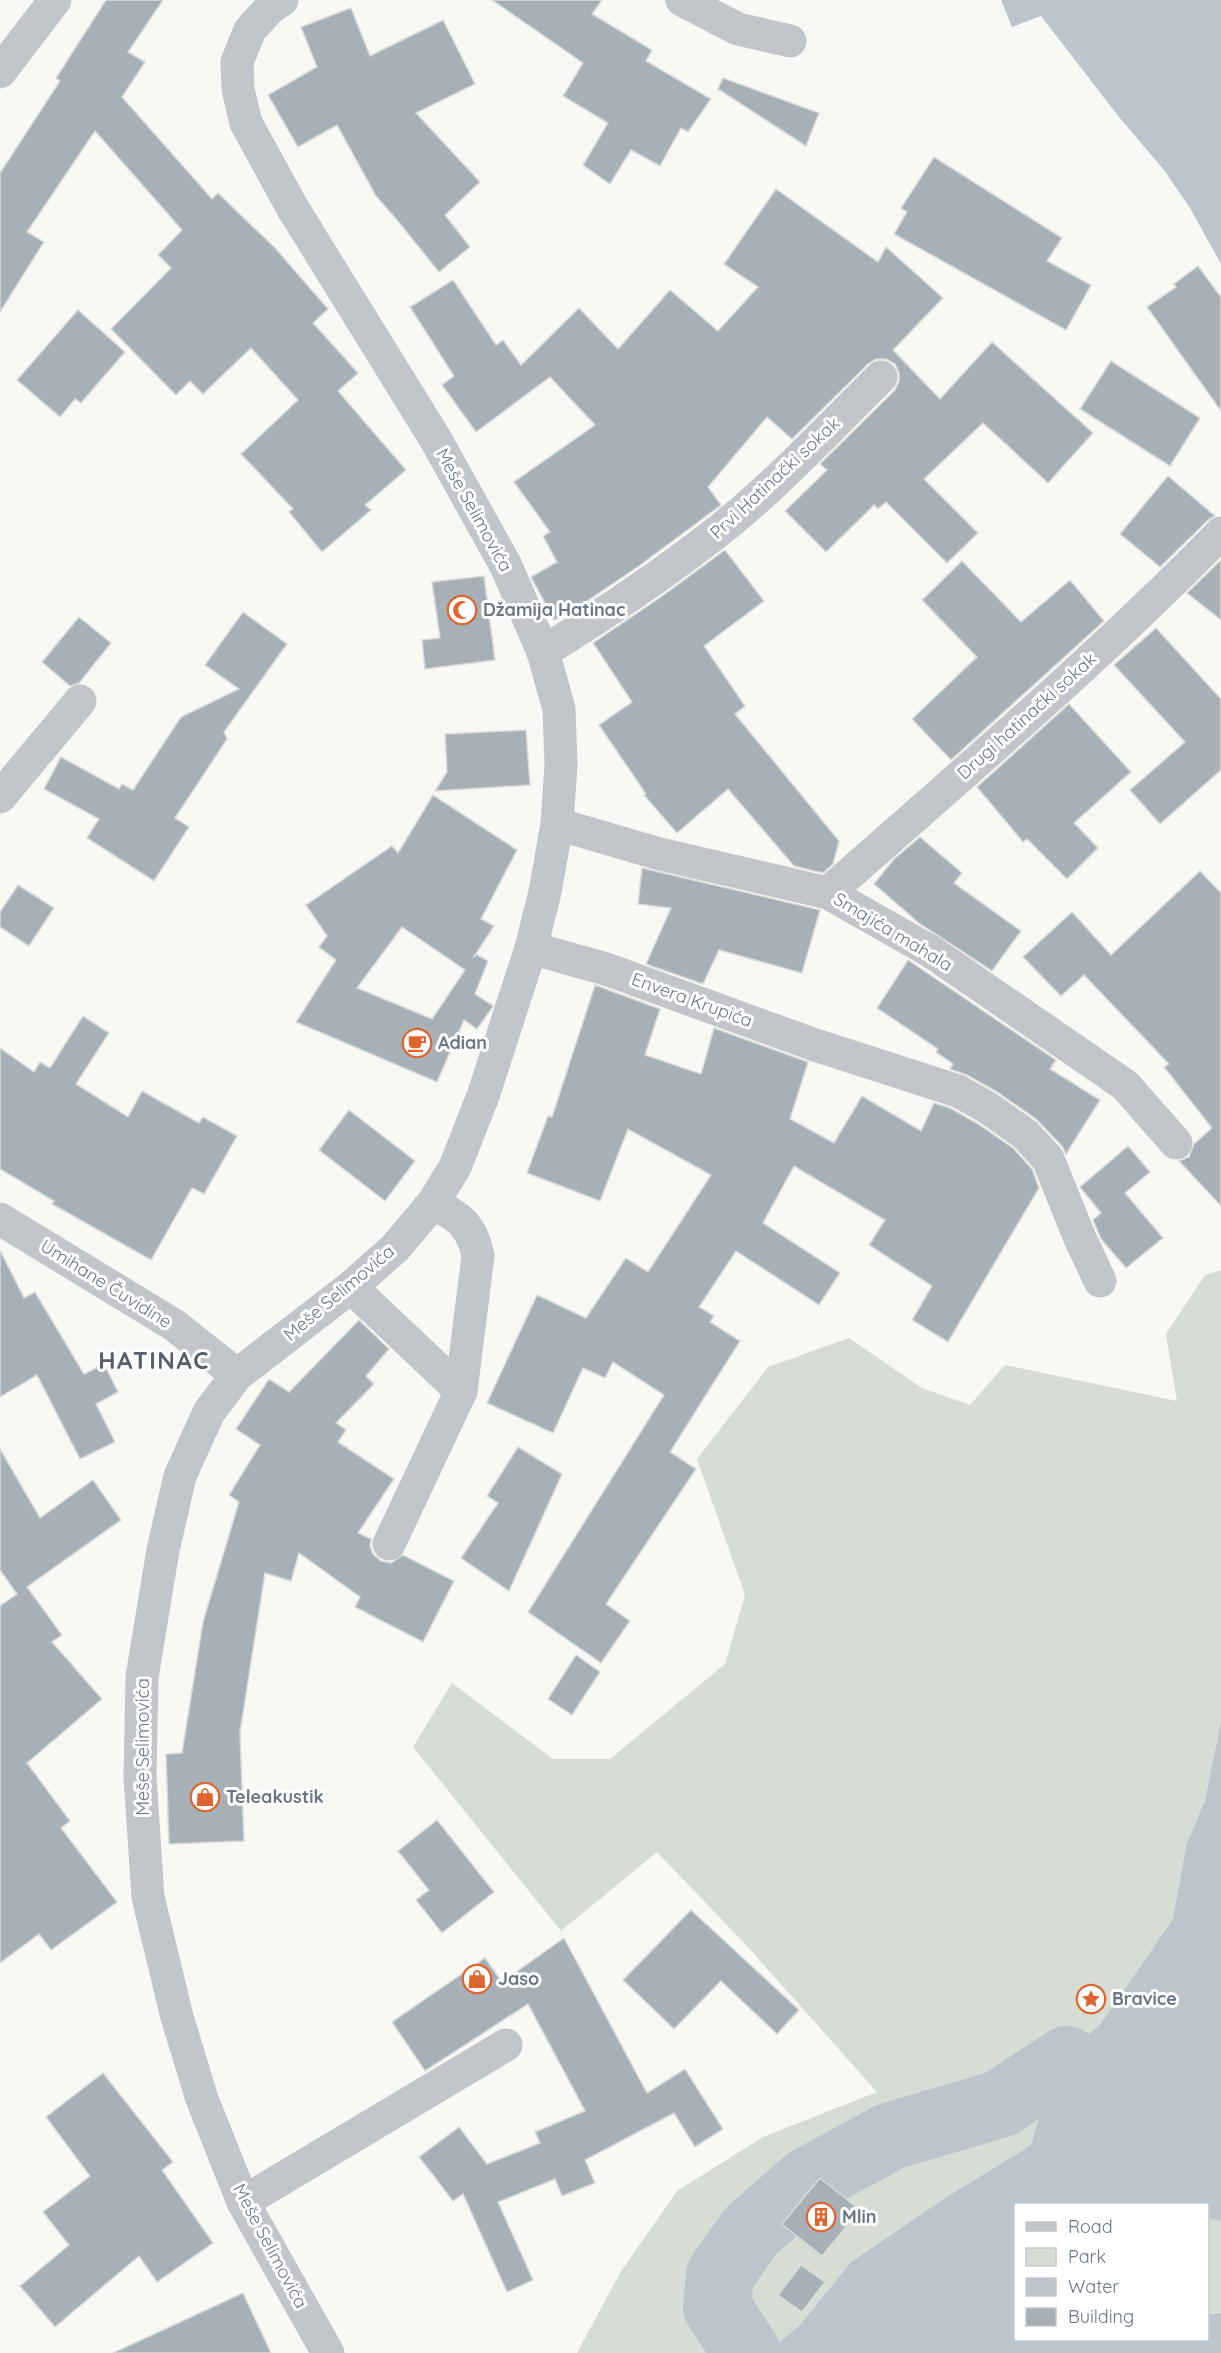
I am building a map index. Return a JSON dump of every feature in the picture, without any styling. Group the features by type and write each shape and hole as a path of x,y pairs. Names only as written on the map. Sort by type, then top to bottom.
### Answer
{"street":[{"path":"0,72 55,0"},
{"name":"Meše Selimovića","path":"282,0 270,8 250,30 237,62 238,89 246,123 292,207 436,440 507,566 543,652 559,709 561,765 557,824 545,892 531,948 479,1106 455,1167 433,1203 395,1248 351,1287 237,1375 209,1412 180,1476 163,1550 142,1677 140,1777 148,1897 177,2017 202,2099 243,2202 328,2353"},
{"path":"682,0 738,29 790,41"},
{"name":"Prvi Hatinački sokak","path":"543,652 588,624 712,536 765,492 881,377"},
{"name":"Drugi hatinački sokak","path":"828,893 1158,598 1221,533"},
{"path":"0,797 80,701"},
{"name":"Smajića mahala","path":"557,824 660,854 828,893 930,951 1125,1085 1176,1143"},
{"name":"Envera Krupića","path":"531,948 606,969 814,1045 958,1091 988,1108 1025,1134 1048,1159 1100,1281"},
{"path":"389,1544 461,1391 478,1256 470,1231 459,1217 433,1203"},
{"name":"Umihane Čuvidine","path":"1,1221 174,1325 237,1375"},
{"path":"351,1287 461,1391"},
{"path":"243,2202 506,2046"}],"green space":[{"path":"1221,1270 1221,1721 1205,1800 1186,1846 1173,1919 1099,2026 1072,2047 1056,2083 1042,2106 1031,2145 945,2198 851,2262 799,2326 766,2353 577,2353 620,2273 677,2191 763,2137 877,2092 745,1944 657,1852 561,1931 413,1747 452,1683 553,1759 610,1759 725,1664 745,1595 697,1459 768,1367 849,1338 922,1388 970,1405 1005,1365 1177,1401 1166,1334 1205,1275"},
{"path":"1209,2218 1221,2221 1221,2313 1209,2314"}],"water":[{"path":"1001,0 1221,0 1221,264 1190,208 1164,170 1119,117 1041,16 1012,27"},
{"path":"1221,1721 1221,2221 1209,2218 1209,2203 1014,2203 1014,2341 1209,2341 1209,2314 1221,2313 1221,2353 766,2353 799,2326 851,2262 945,2198 1031,2145 1042,2106 1056,2083 1072,2047 1099,2026 1173,1919 1186,1846 1205,1800"}],"building":[{"path":"106,0 163,0 128,52 145,62 122,97 212,199 218,193 276,249 328,309 313,323 358,373 338,391 406,470 365,505 371,510 322,552 289,512 293,509 241,454 298,400 251,348 203,394 190,381 176,395 111,329 171,268 158,255 182,230 95,131 27,232 44,242 0,312 0,173 60,81 56,78"},
{"path":"492,0 602,0 592,14 652,50 646,61 711,99 688,132 681,128 660,166 631,150 610,184 583,165 608,123 563,96 583,63"},
{"path":"351,8 370,56 443,20 475,84 416,113 480,182 445,215 470,247 439,272 376,196 337,125 298,147 268,95 317,67 301,27"},
{"path":"723,78 819,113 806,146 718,89"},
{"path":"934,157 1062,238 1047,261 1091,285 1066,330 894,234 907,212 901,208"},
{"path":"776,189 878,262 886,247 943,298 893,350 940,399 992,342 1093,433 1048,483 983,423 924,479 978,533 947,563 886,502 878,509 874,505 826,552 785,511 827,470 820,464 895,390 899,381 899,373 895,364 886,359 876,359 868,364 792,439 767,417 708,487 721,505 639,566 572,611 554,620 531,577 557,562 543,536 550,532 514,482 595,425 550,377 476,432 442,385 454,376 410,307 453,280 496,345 503,340 521,365 579,308 618,349 670,290 718,331 758,287 724,264"},
{"path":"1198,266 1221,297 1221,411 1147,307 1176,287 1174,284"},
{"path":"78,310 125,352 81,403 75,399 60,417 17,380"},
{"path":"1111,361 1200,418 1170,466 1080,409"},
{"path":"1168,476 1215,516 1208,520 1160,567 1120,534"},
{"path":"725,550 764,601 704,646 745,706 735,714 839,841 833,864 823,873 794,866 728,789 677,833 644,795 646,794 599,725 632,702 593,643"},
{"path":"1221,560 1221,620 1187,593"},
{"path":"962,561 1021,622 1070,580 1104,621 951,760 912,719 977,657 922,600"},
{"name":"Džamija Hatinac","path":"484,576 495,660 425,669 422,640 440,638 432,582"},
{"path":"243,612 287,644 224,732 227,739 175,818 189,827 154,881 87,838 99,819 44,789 61,757 119,789 122,784 133,790 181,717 239,689 205,665"},
{"path":"79,617 111,643 79,683 70,686 42,662"},
{"path":"1156,628 1221,699 1221,770 1160,824 1130,790 1185,742 1114,665"},
{"path":"1069,704 1131,772 1074,823 1098,848 1067,879 1027,839 1023,842 977,787"},
{"path":"526,730 530,785 435,791 447,772 445,734"},
{"path":"433,795 517,850 481,919 494,926 473,958 476,954 488,961 475,994 493,1006 477,1029 464,1020 437,1082 296,1022 336,960 319,947 327,936 306,905 392,846 398,853","holes":["402,927 465,970 432,1019 357,988"]},
{"path":"920,837 962,873 954,883 1021,931 992,971 920,924 874,884 894,859"},
{"path":"642,868 820,910 802,973 719,950 703,984 646,964 671,908 638,904"},
{"path":"1200,871 1221,893 1221,1206 1179,1161 1189,1157 1194,1144 1212,1128 1164,1067 1169,1064 1084,975 1061,996 1023,957 1072,912 1111,955"},
{"path":"18,885 54,908 29,946 0,927 0,912"},
{"path":"908,960 1056,1060 1050,1069 1100,1100 1066,1154 1062,1146 1036,1119 997,1092 967,1075 950,1069 953,1064 936,1052 938,1049 877,1008"},
{"path":"595,985 660,1009 645,1055 701,1074 714,1028 808,1062 790,1119 834,1143 862,1096 921,1131 934,1103 950,1108 1013,1148 1032,1169 1039,1188 948,1342 912,1320 932,1286 869,1245 885,1220 794,1166 763,1223 840,1273 819,1305 736,1251 699,1307 714,1316 710,1322 740,1341 670,1452 696,1469 606,1604 630,1621 601,1663 528,1612 664,1395 613,1362 605,1378 583,1368 553,1433 487,1403 537,1295 586,1318 626,1258 648,1272 711,1175 628,1129 600,1201 527,1173 548,1116 552,1117"},
{"path":"83,1016 109,1033 76,1084 128,1117 142,1091 199,1123 203,1117 237,1136 204,1194 192,1188 151,1260 52,1204 54,1201 0,1169 0,1048 34,1072 40,1062 50,1068"},
{"path":"349,1110 415,1161 385,1201 319,1150"},
{"path":"1128,1146 1150,1172 1125,1193 1163,1238 1126,1268 1101,1239 1093,1220 1101,1213 1080,1187"},
{"path":"0,1250 24,1298 35,1292 84,1374 104,1364 118,1392 96,1404 115,1442 80,1459 37,1375 0,1397"},
{"path":"359,1320 389,1349 366,1376 374,1384 336,1423 346,1430 338,1442 394,1479 358,1533 371,1539 370,1546 373,1554 381,1561 391,1563 403,1555 454,1581 423,1642 355,1607 360,1597 299,1553 291,1581 265,1573 240,1732 244,1841 169,1844 166,1754 182,1753 203,1622 239,1502 229,1495 260,1445 236,1429 269,1379 289,1392"},
{"path":"518,1447 562,1474 509,1591 461,1558 498,1503 487,1496"},
{"path":"0,1449 40,1518 93,1480 121,1520 27,1587 62,1635 52,1642 102,1699 27,1763 70,1821 61,1828 117,1902 51,1950 39,1934 0,1963 0,1606 17,1594 0,1570"},
{"path":"576,1655 600,1672 572,1715 548,1699"},
{"path":"437,1820 494,1892 442,1933 416,1900 429,1890 398,1851"},
{"path":"691,1910 799,2010 777,2034 721,1981 674,2029 623,1980"},
{"path":"564,1938 647,2093 685,2069 723,2129 695,2147 674,2113 585,2160 595,2183 562,2196 555,2179 498,2202 533,2280 507,2292 463,2194 453,2201 419,2157 459,2127 487,2164 540,2143 535,2132 585,2111 528,2004 425,2071 392,2022 485,1958 502,1982"},
{"path":"103,2073 173,2162 162,2170 213,2243 157,2282 139,2256 55,2327 20,2286 69,2245 43,2212 90,2176 46,2117"},
{"name":"Mlin","path":"820,2178 860,2210 822,2256 782,2224"},
{"path":"801,2265 825,2282 802,2312 778,2295"},
{"path":"243,2293 271,2353 113,2353"}],"waterway":[{"path":"747,2353 717,2307 720,2275 751,2231 808,2181 891,2136 1000,2104 1067,2060"}],"place":[{"name":"Džamija Hatinac","path":"462,610"},
{"name":"Adian","path":"417,1043"},
{"name":"Teleakustik","path":"205,1797"},
{"name":"Jaso","path":"477,1979"},
{"name":"Bravice","path":"1091,1999"},
{"name":"Mlin","path":"821,2217"}],"district":[{"name":"HATINAC","path":"154,1361"}]}
